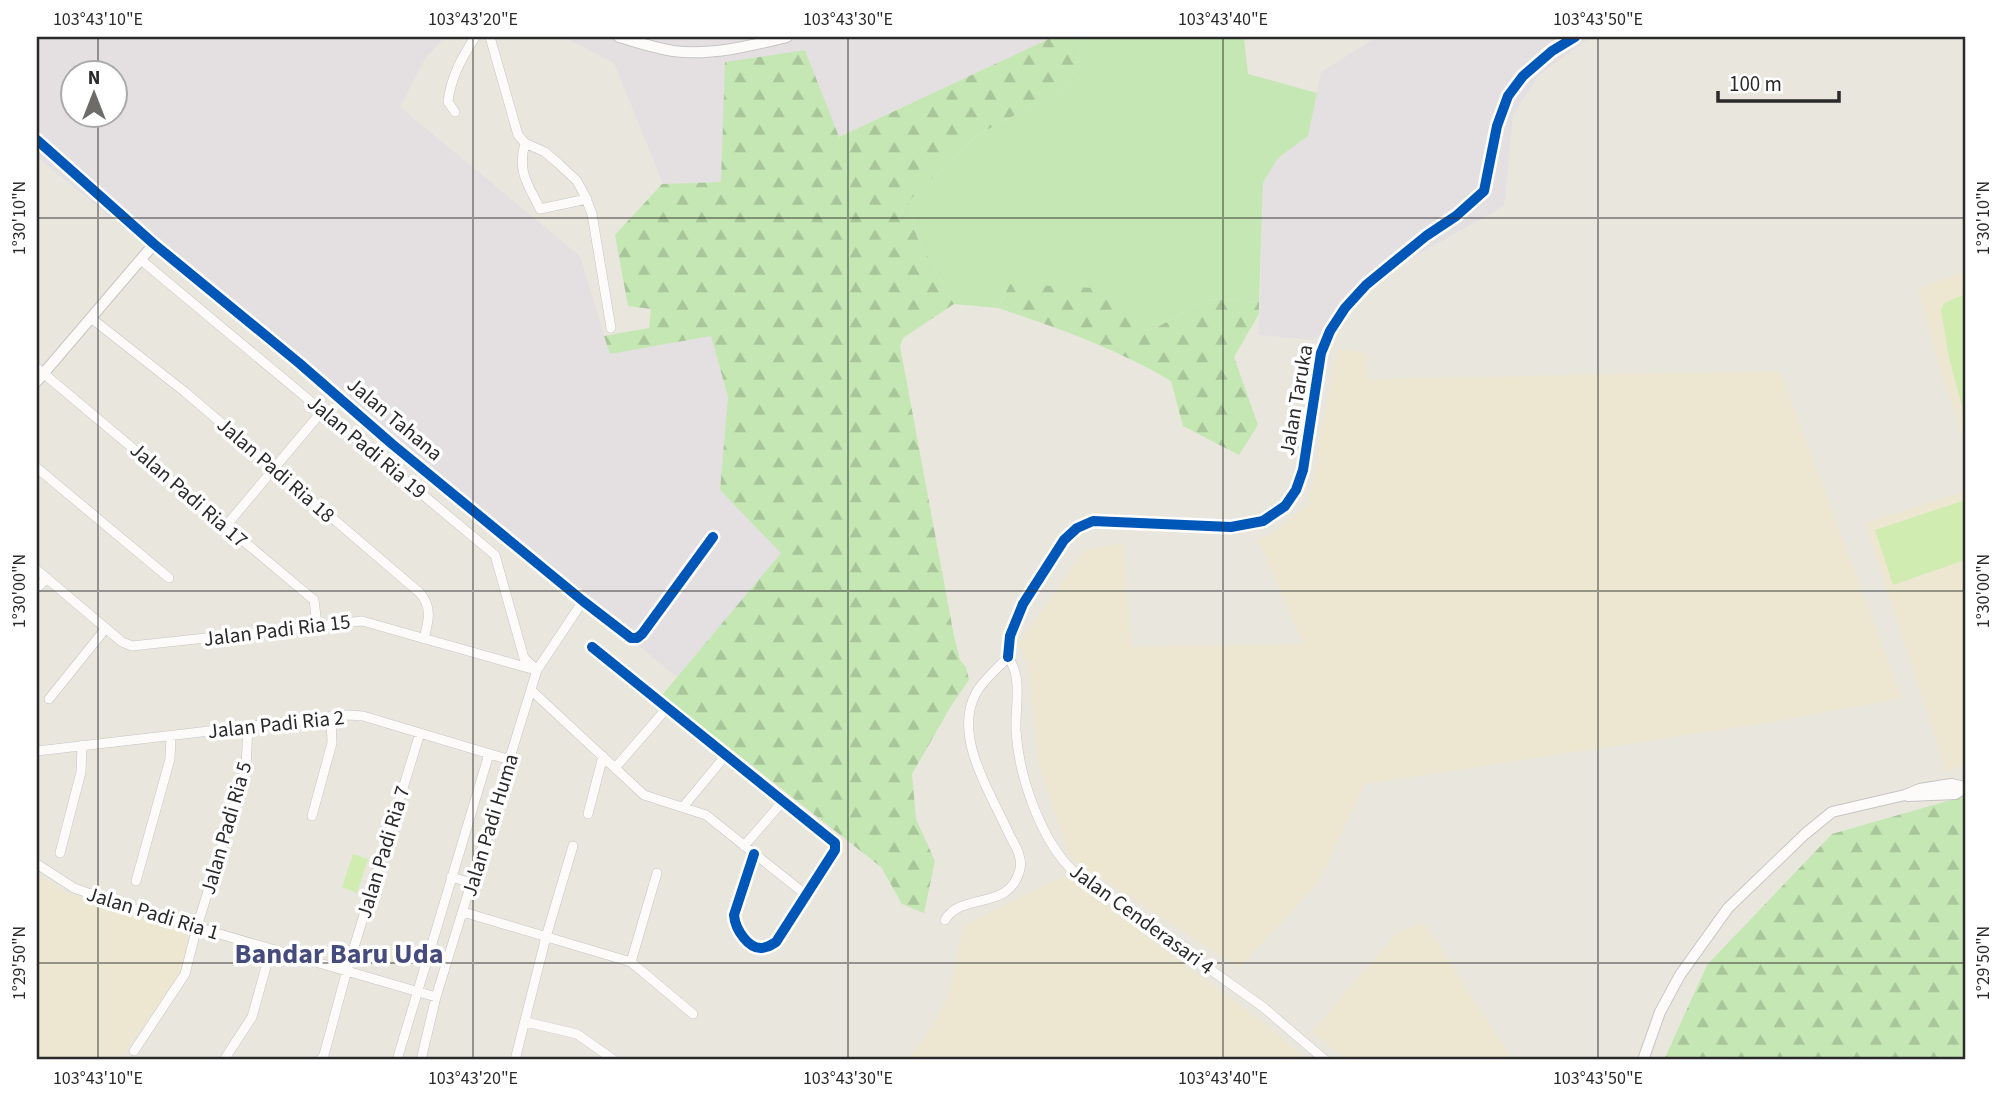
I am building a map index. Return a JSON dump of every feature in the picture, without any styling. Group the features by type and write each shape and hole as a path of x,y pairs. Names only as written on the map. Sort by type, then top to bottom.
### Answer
{"street":[{"path":"455,112 448,102 450,83 458,63 475,37"},
{"path":"491,37 519,135 525,143 545,152 559,163 577,181 586,199 592,214 611,328"},
{"path":"619,37 658,48 694,52 751,46 787,37"},
{"name":"Jalan Taruka","path":"1008,657 1010,636 1023,604 1064,540 1077,528 1093,521 1231,527 1263,521 1285,506 1296,490 1303,470 1321,353 1330,331 1345,308 1366,285 1426,236 1464,210 1484,191 1497,126 1508,96 1524,76 1552,51 1575,37"},
{"name":"Jalan Tahana","path":"37,140 154,244 631,638 637,638 713,537"},
{"path":"525,143 520,159 524,176 540,209 586,199"},
{"path":"39,374 154,244"},
{"name":"Jalan Padi Ria 19","path":"141,260 495,555 524,658 537,670"},
{"name":"Jalan Padi Ria 18","path":"91,318 185,393 424,598 429,615 424,639"},
{"name":"Jalan Padi Ria 17","path":"39,374 314,600 317,625"},
{"path":"225,527 323,410"},
{"path":"37,468 169,578"},
{"name":"Jalan Padi Ria 15","path":"37,570 42,578 122,642 132,646 362,621 537,670"},
{"path":"37,588 42,578"},
{"name":"Jalan Padi Huma","path":"421,1060 436,997 537,670 583,601"},
{"path":"48,699 106,628"},
{"path":"592,647 814,824 836,846 776,942 765,948 757,947 741,936 735,925 734,915 754,853"},
{"path":"945,920 950,912 969,903 996,899 1013,884 1020,869 1020,858 1000,812 981,778 972,749 970,731 970,713 976,693 1008,657"},
{"name":"Jalan Cenderasari 4","path":"1008,657 1017,672 1019,754 1038,819 1061,860 1076,874 1263,1007 1325,1060"},
{"path":"531,690 644,795 706,815 805,894"},
{"path":"615,768 667,708"},
{"path":"312,816 332,743 331,716"},
{"name":"Jalan Padi Ria 2","path":"37,751 331,716 363,716 510,760"},
{"name":"Jalan Padi Ria 5","path":"134,1051 186,974 197,928 246,766 248,727"},
{"name":"Jalan Padi Ria 7","path":"320,1060 324,1055 346,970 420,733"},
{"path":"136,881 170,759 170,736"},
{"path":"60,853 81,772 82,745"},
{"name":"Jalan Padi Huma","path":"397,1060 489,754"},
{"path":"683,807 726,755"},
{"path":"588,814 603,756"},
{"path":"1643,1060 1660,1012 1680,975 1734,901 1805,834 1832,812 1905,796 1922,797 1959,788"},
{"path":"744,846 783,800"},
{"path":"515,1060 546,937 573,846"},
{"name":"Jalan Padi Ria 1","path":"37,864 55,878 85,893 436,997"},
{"path":"631,962 657,873"},
{"path":"451,877 472,883"},
{"path":"463,912 631,962 693,1014"},
{"path":"224,1060 253,1017 271,949"},
{"path":"526,1022 577,1034 614,1060"}],"shaded area":[{"path":"37,37 445,37 425,59 400,107 580,256 610,354 711,336 728,397 720,490 782,553 677,677 37,157"},
{"path":"564,37 1053,37 838,137 805,50 721,182 663,184 614,63"},
{"path":"1377,37 1591,37 1540,74 1513,115 1504,206 1406,261 1313,340 1259,335 1263,183 1278,158 1308,136 1321,72"},
{"path":"1965,271 1965,443 1939,367 1918,289"},
{"path":"1337,349 1365,353 1368,379 1780,371 1902,698 1773,722 1365,784 1318,883 1239,968 1070,858 1039,765 1028,663 1018,644 1084,551 1123,542 1132,647 1303,644 1258,539 1275,532 1308,504"},
{"path":"1965,491 1965,765 1946,772 1865,523"},
{"path":"37,874 67,893 188,932 183,971 119,1060 37,1060"},
{"path":"1065,875 1252,1014 1309,1060 908,1060 929,1031 947,998 964,925"},
{"path":"1424,923 1512,1060 1347,1060 1311,1032 1399,931"}],"green space":[{"path":"1053,37 1082,37 1069,87 977,135 908,202 917,237 954,304 903,338 900,346 954,636 969,680 912,774 916,819 935,861 924,913 902,904 881,867 662,695 781,553 720,490 728,397 711,336 610,354 604,336 649,328 651,309 628,306 615,235 662,184 721,182 725,62 805,50 839,137"},
{"path":"1082,37 1244,37 1248,74 1317,93 1308,136 1278,158 1263,183 1259,302 1207,299 1156,328 1010,284 998,308 954,304 917,237 908,202 977,135 1069,87"},
{"path":"1010,284 1114,289 1156,328 1207,299 1259,302 1259,314 1234,357 1258,425 1239,455 1183,426 1171,381 1108,349 998,308"},
{"path":"1965,294 1965,417 1949,358 1941,310 1944,303"},
{"path":"1965,500 1965,560 1893,585 1875,530"},
{"path":"1965,796 1965,1060 1664,1060 1707,965 1832,834"},
{"path":"353,854 368,859 357,893 342,887"}],"cycle path":[{"path":"1008,657 1010,636 1023,604 1064,540 1077,528 1093,521 1231,527 1263,521 1285,506 1296,490 1303,470 1321,353 1330,331 1345,308 1366,285 1426,236 1456,216 1484,191 1497,126 1508,96 1523,76 1552,51 1575,37"},
{"path":"37,140 154,244 299,363 392,444 631,638 642,634 713,537"},
{"path":"592,647 835,843 835,850 776,942 760,948 744,938 734,915 754,854"}],"district":[{"name":"Bandar Baru Uda","path":"339,954"}]}
